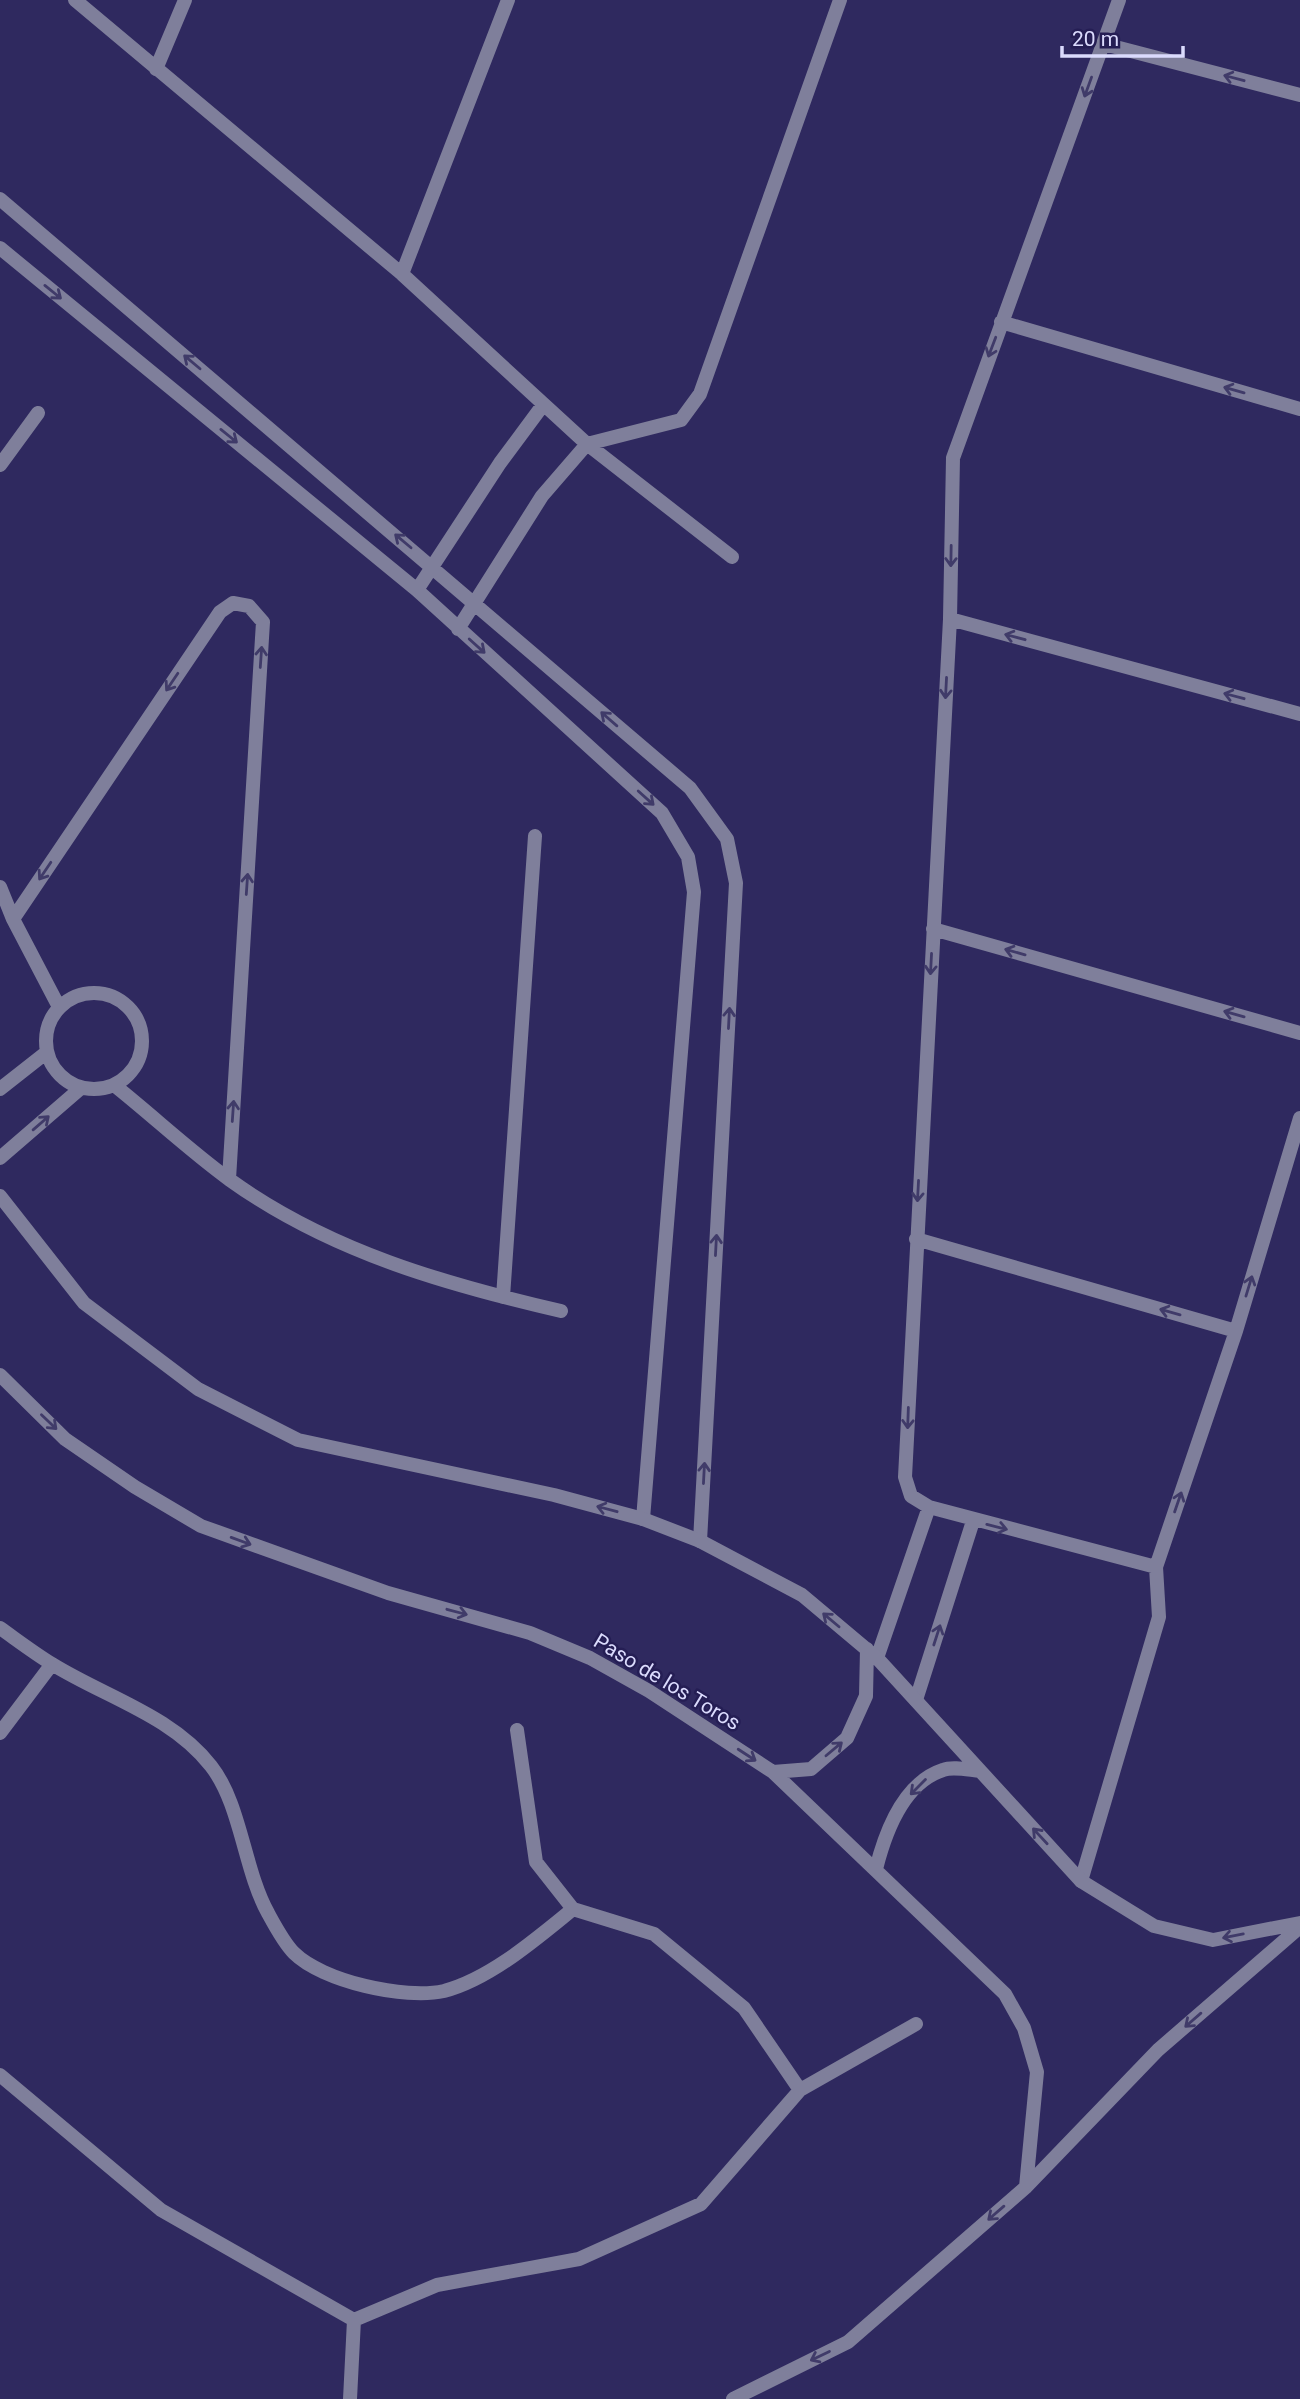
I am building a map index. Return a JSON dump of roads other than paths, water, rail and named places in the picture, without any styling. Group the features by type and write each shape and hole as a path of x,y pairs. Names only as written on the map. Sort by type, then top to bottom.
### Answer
{"street":[{"path":"75,0 402,274 587,444 732,557"},
{"path":"156,69 185,0"},
{"path":"402,274 509,0"},
{"path":"458,629 542,496 587,444 681,420 700,394 840,0"},
{"path":"1119,0 953,458 950,620 905,1477 911,1496 929,1507 973,1521 1156,1567"},
{"path":"1104,44 1300,95"},
{"path":"0,199 690,788 727,839 736,883 700,1541"},
{"path":"0,248 417,590 662,813 688,857 694,891 643,1519"},
{"path":"1001,323 1300,410"},
{"path":"417,590 431,565 543,405"},
{"path":"0,466 38,413"},
{"path":"13,919 220,612 233,603 249,606 263,622 229,1179"},
{"path":"950,620 1300,714"},
{"path":"503,1297 535,836"},
{"path":"0,887 13,919 60,1007"},
{"path":"933,929 1300,1033"},
{"path":"89,993 106,995 121,1002 133,1013 140,1029 142,1045 138,1062 128,1076 114,1085 98,1089 81,1088 60,1074 47,1052 46,1037 50,1021 60,1007 74,997 89,993"},
{"path":"0,1089 47,1052"},
{"path":"114,1085 229,1179 328,1238 392,1265 561,1311"},
{"path":"0,1158 81,1088"},
{"path":"1082,1881 1159,1618 1156,1567 1236,1331 1300,1118"},
{"path":"0,1196 84,1303 198,1389 298,1440 554,1495 643,1519 700,1541 802,1595 872,1654 1082,1881 1154,1926 1213,1940 1300,1925"},
{"path":"916,1239 1236,1331"},
{"name":"Paso de los Toros","path":"0,1374 65,1439 135,1487 201,1526 388,1593 530,1633 578,1653 649,1691 773,1772 1005,1994 1024,2028 1037,2072 1026,2187"},
{"path":"773,1772 811,1769 847,1738 866,1696 872,1654 929,1507"},
{"path":"916,1700 973,1521"},
{"path":"0,1628 52,1664 183,1735 213,1768 234,1816 249,1868 267,1912 294,1954 330,1975 382,1992 443,1991 508,1961 573,1909"},
{"path":"0,1733 52,1664"},
{"path":"517,1730 536,1862 573,1909 654,1934 744,2008 800,2090"},
{"path":"876,1870 884,1838 907,1798 923,1780 945,1769 981,1771"},
{"path":"733,2399 848,2342 1026,2187 1158,2050 1300,1925"},
{"path":"354,2320 437,2286 579,2259 701,2204 800,2090 916,2024"},
{"path":"0,2075 162,2210 354,2320"},
{"path":"350,2399 354,2320"}]}
